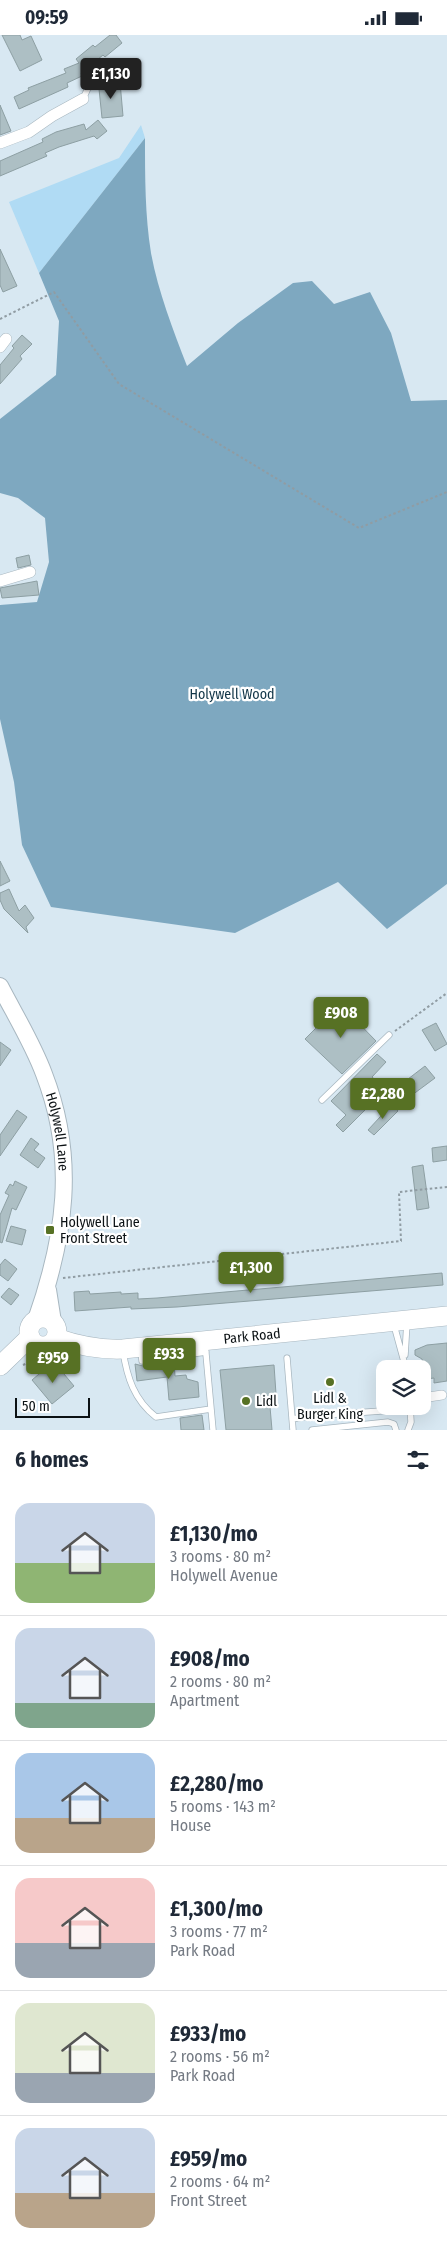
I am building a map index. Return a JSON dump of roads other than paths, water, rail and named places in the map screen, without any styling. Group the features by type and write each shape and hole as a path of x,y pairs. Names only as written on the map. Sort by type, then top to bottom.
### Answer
{"main road":[{"name":"Holywell Lane","path":"0,986 44,1073 62,1134 64,1210 54,1283 44,1333"},
{"name":"Park Road","path":"44,1333 79,1346 105,1350 205,1347 447,1316"},
{"path":"3,1364 44,1333"}],"street":[{"path":"0,143 29,132 52,116 83,99"},
{"path":"0,581 30,572"},
{"path":"431,1397 442,1395"}],"lane":[{"path":"83,99 88,87 124,64"},
{"path":"322,1100 389,1035"},
{"path":"400,1322 404,1360"},
{"path":"400,1322 404,1360"},
{"path":"205,1347 213,1430"},
{"path":"132,1348 126,1370 138,1401 156,1417 211,1409"},
{"path":"287,1358 294,1430"},
{"path":"292,1419 376,1411"},
{"path":"408,1430 410,1415"},
{"path":"310,1416 311,1429 326,1429 388,1421 394,1424 396,1430"}],"place":[{"name":"Holywell Lane Front Street","path":"50,1230"},
{"name":"Lidl & Burger King","path":"330,1382"},
{"name":"Lidl","path":"246,1401"}],"park label":[{"name":"Holywell Wood","path":"232,694"}]}
